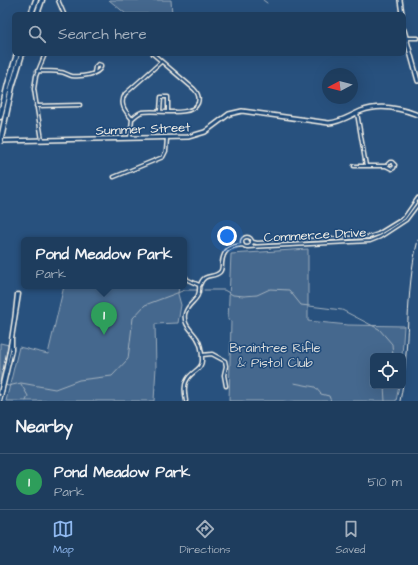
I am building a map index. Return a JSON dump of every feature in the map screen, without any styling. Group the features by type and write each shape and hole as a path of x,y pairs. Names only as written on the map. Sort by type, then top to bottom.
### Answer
{"highway":[{"path":"32,12 36,0"},
{"path":"38,12 42,0"},
{"path":"0,117 16,56"},
{"path":"0,141 11,90 21,56"}],"street":[{"path":"58,0 63,12"},
{"path":"402,12 400,1 404,0"},
{"path":"418,38 406,38 418,81"},
{"path":"42,140 34,89 37,71 43,56"},
{"path":"130,139 132,119 137,114 143,112 186,111 195,108 199,102 198,95 194,89 155,56"},
{"path":"132,119 124,108 122,101 123,97 161,62"},
{"path":"37,71 62,72 72,76 85,75 94,72 101,69 101,65 96,65 94,72"},
{"path":"160,111 161,97 164,97 168,98 168,111"},
{"path":"36,106 80,105"},
{"name":"Summer Street","path":"0,141 188,137 200,134 210,129 225,116 238,111 251,111 329,123 340,121 372,108 401,109 418,115"},
{"path":"357,113 366,166"},
{"path":"114,177 163,157 166,151 167,138"},
{"path":"354,166 386,166 392,169 395,165 390,162 386,166"},
{"name":"Commerce Drive","path":"248,247 367,241 377,238 404,218 418,198"},
{"name":"Commerce Drive","path":"251,240 257,243 363,238 385,231 408,219 418,204"},
{"path":"186,401 186,381 201,366 203,360 198,340 188,327 185,319 186,310 199,295 202,281 206,277 218,274 220,272 223,256 227,249 232,246 243,245 248,247 252,244 251,240 248,238 244,239 242,242 243,245"},
{"path":"187,279 200,285"},
{"path":"0,393 12,350 17,317 18,294"},
{"path":"202,355 212,354 225,362 226,366 224,375 226,386"},
{"path":"0,401 8,361"}],"green space":[{"path":"109,0 171,0 172,12 124,12"},
{"name":"Braintree Rifle & Pistol Club","path":"308,249 308,321 348,325 404,326 402,353 370,353 370,389 398,389 396,401 229,401 231,321 228,320 231,254"},
{"path":"63,289 179,289 178,294 181,305 178,323 155,324 156,367 154,401 6,401 19,347 48,354"},
{"path":"0,343 9,345 0,382"}],"waterway":[{"path":"263,0 267,3"},
{"path":"204,290 224,290 233,295 244,296 257,295 270,289 289,290 301,305 342,310 379,329 392,344 393,353"},
{"path":"5,385 8,386 21,383 55,389 79,380 112,376 128,359 133,318 145,305 185,290 198,290"},
{"path":"294,383 315,387 321,394 329,396 331,401"},
{"path":"21,384 28,396 26,401"},
{"path":"384,389 385,401"}],"railway":[{"path":"400,401 405,361 411,280 418,240"}],"place":[{"name":"Pond Meadow Park","path":"104,335"}]}
